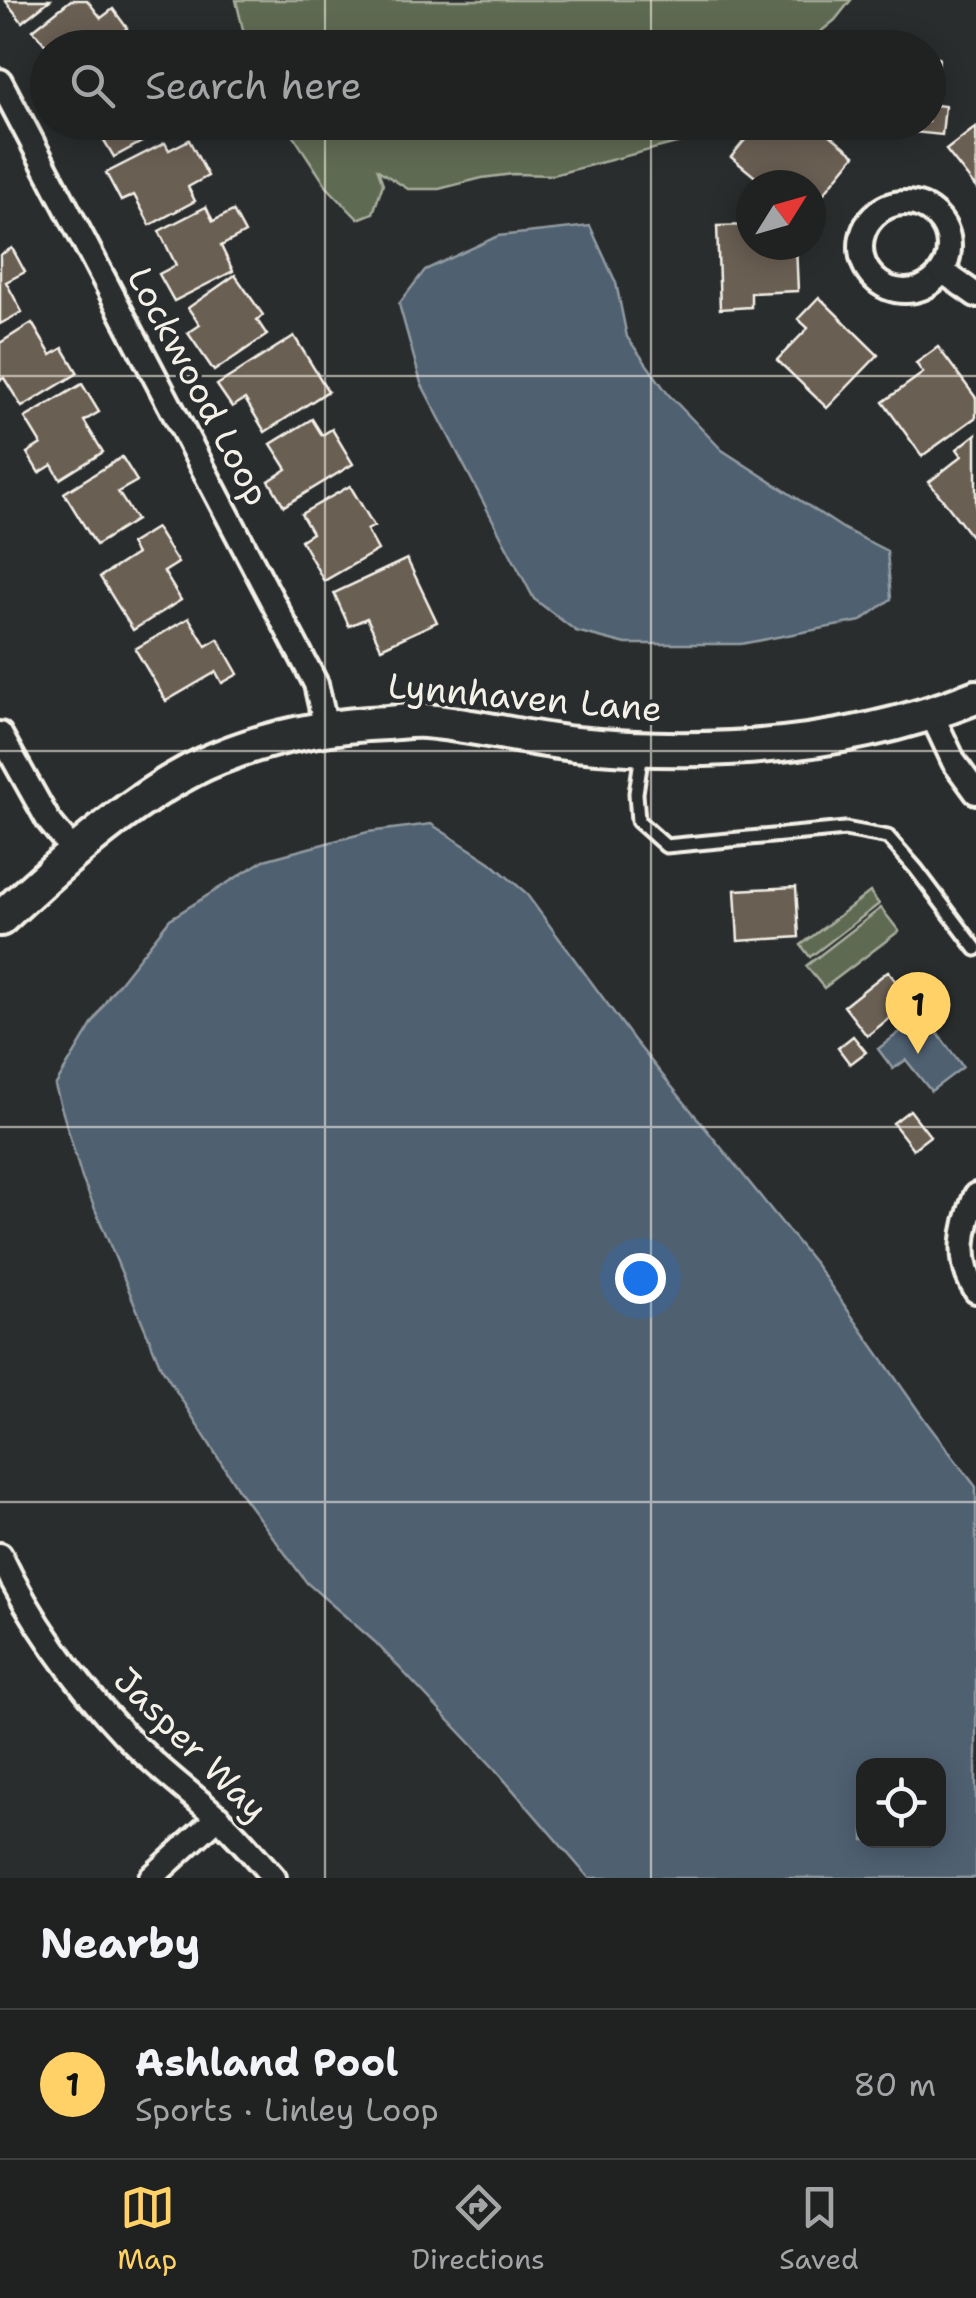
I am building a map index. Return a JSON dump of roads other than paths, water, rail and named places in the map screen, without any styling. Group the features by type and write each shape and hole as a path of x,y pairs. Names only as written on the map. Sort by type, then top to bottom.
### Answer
{"street":[{"name":"Lockwood Loop","path":"0,80 30,137"},
{"name":"Lockwood Loop","path":"31,140 316,684 326,728"},
{"path":"942,272 976,294"},
{"name":"Lynnhaven Lane","path":"0,919 104,829 161,789 215,759 271,740 326,728 422,721 572,744 713,750 778,746 892,725 976,697"},
{"path":"931,714 954,762 976,792"},
{"path":"0,734 48,820 75,853"},
{"path":"976,1196 968,1214 962,1249 976,1291"},
{"name":"Jasper Way","path":"0,1555 21,1595 84,1688 124,1734 176,1784 218,1817 274,1878"},
{"path":"152,1878 218,1817"}],"lane":[{"path":"643,749 636,793 638,821 666,846 845,829 888,837 976,948"}],"water":[{"path":"590,226 616,283 627,337 668,394 722,450 844,529 887,551 891,599 861,621 741,644 626,644 576,631 534,599 421,383 399,304 425,270 498,236"},
{"path":"431,824 490,862 525,892 634,1040 816,1265 976,1487 976,1878 589,1878 494,1768 375,1642 307,1583 239,1491 161,1367 82,1178 55,1086 109,996 170,919 264,860 368,832"},
{"path":"923,1014 963,1067 931,1091 906,1060 893,1069 878,1049"}],"place":[{"name":"Ashland Pool","path":"918,1054"}]}
